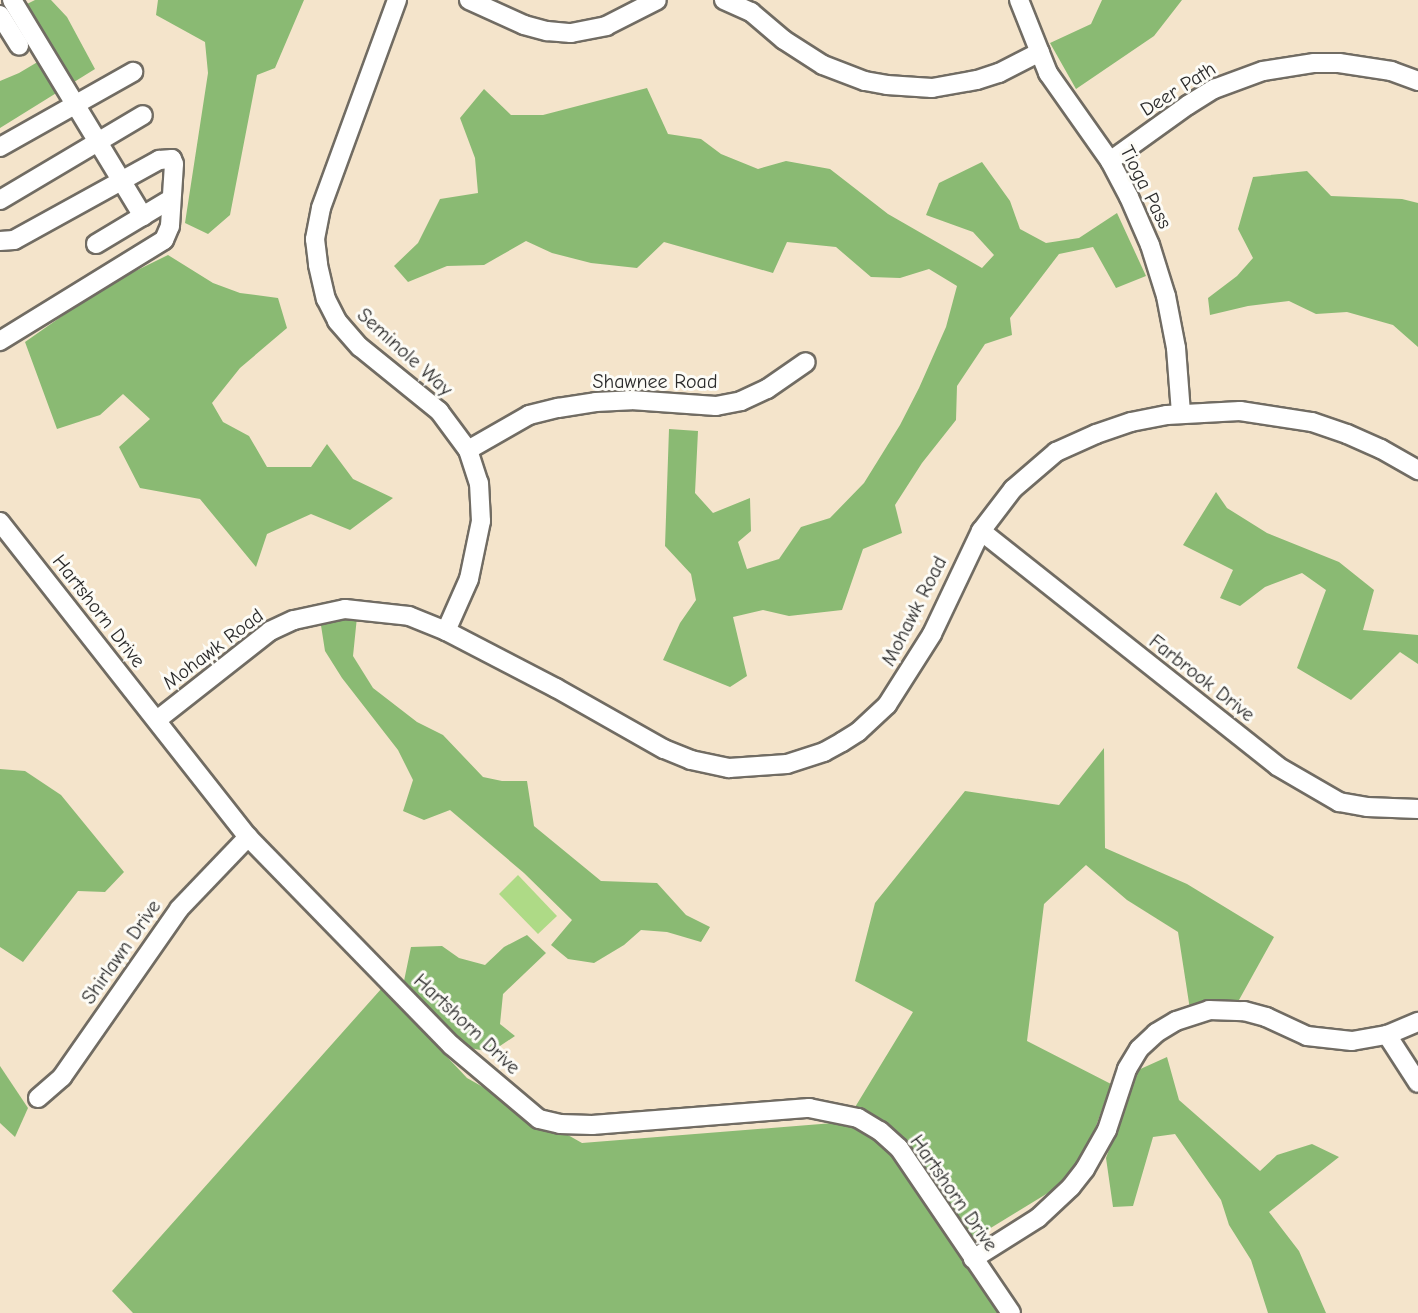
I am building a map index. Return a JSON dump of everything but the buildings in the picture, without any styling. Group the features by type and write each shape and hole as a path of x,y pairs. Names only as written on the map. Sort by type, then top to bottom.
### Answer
{"street":[{"path":"12,0 143,216"},
{"name":"Seminole Way","path":"397,0 321,208 315,239 318,266 326,299 337,321 360,347 440,411 468,450 479,483 481,521 469,579 446,632"},
{"path":"469,0 524,25 565,33 606,26 657,0"},
{"path":"724,0 751,12 784,40 822,65 854,77 887,85 932,88 977,81 1019,64 1040,52"},
{"name":"Tioga Pass","path":"1019,0 1048,73 1110,161 1129,196 1150,245 1166,296 1176,348 1181,413"},
{"path":"0,15 19,46"},
{"name":"Deer Path","path":"1110,161 1214,89 1263,71 1314,63 1339,63 1390,71 1418,81"},
{"path":"0,147 133,72"},
{"path":"0,200 143,115"},
{"path":"0,241 14,240 159,160 172,159 174,164 170,226 164,240 0,341"},
{"path":"96,244 171,199"},
{"name":"Shawnee Road","path":"468,450 529,415 558,408 596,402 631,400 716,406 741,401 768,389 806,362"},
{"name":"Mohawk Road","path":"157,720 270,631 294,620 345,609 409,616 446,632 556,688 672,753 729,768 787,764 824,752 842,742 866,725 887,705 932,634 981,531 1013,489 1056,452 1096,434 1131,422 1181,413 1240,411 1312,423 1381,449 1418,470"},
{"name":"Hartshorn Drive","path":"0,522 248,837 451,1046 539,1119 560,1124 592,1125 809,1108 858,1118 880,1131 898,1148 1011,1313"},
{"name":"Farbrook Drive","path":"981,531 1278,766 1340,802 1366,807 1418,809"},
{"name":"Shirlawn Drive","path":"38,1098 62,1077 179,909 248,837"},
{"path":"973,1259 1038,1218 1071,1187 1085,1169 1107,1130 1127,1069 1139,1049 1156,1033 1176,1021 1209,1010 1244,1011 1322,1039 1352,1041 1387,1035 1418,1022"},
{"path":"1387,1035 1418,1083"}],"green space":[{"path":"35,0 51,0 67,17 95,69 0,128 0,81 19,73 51,54 27,4"},
{"path":"158,0 304,0 275,68 257,75 230,215 208,234 185,223 208,73 205,42 156,15"},
{"path":"1102,0 1182,0 1154,36 1076,89 1050,43 1091,24"},
{"path":"647,88 668,134 701,139 721,154 758,169 786,161 830,169 888,214 982,268 994,255 973,232 926,215 939,183 982,162 1010,201 1020,229 1046,243 1079,238 1117,213 1146,276 1116,288 1093,247 1059,254 1010,318 1012,335 985,344 957,386 956,420 922,463 895,505 902,533 863,549 842,610 789,616 763,610 733,617 747,676 730,687 663,660 680,623 696,600 691,574 665,546 669,429 698,431 695,493 713,513 750,498 751,531 738,542 747,569 779,559 801,527 830,518 864,483 900,425 919,388 946,327 957,286 929,269 900,278 871,277 836,247 787,242 773,273 664,242 637,268 591,263 552,253 526,241 484,265 447,266 408,282 394,266 418,243 440,199 478,193 475,158 460,118 484,89 511,115 543,115"},
{"path":"1307,171 1331,196 1402,199 1418,203 1418,347 1393,325 1347,312 1316,314 1289,301 1248,306 1210,315 1208,298 1237,276 1253,258 1238,229 1253,177"},
{"path":"168,255 213,283 240,293 278,298 287,328 240,368 212,403 223,422 249,436 267,467 311,467 327,444 353,479 393,498 350,530 311,514 267,534 256,567 200,499 140,488 119,447 150,419 123,394 100,415 57,429 25,342 105,286"},
{"path":"1216,492 1227,508 1267,533 1339,562 1374,590 1363,630 1418,635 1418,664 1400,652 1351,700 1297,668 1326,590 1302,573 1265,587 1240,606 1220,598 1233,570 1183,545"},
{"path":"357,617 353,656 373,688 417,722 443,735 483,777 502,781 527,781 534,826 601,881 657,883 686,915 710,927 701,942 667,932 641,930 624,945 594,963 568,959 551,945 572,920 524,873 450,810 424,820 403,811 413,780 398,750 342,678 325,651 320,619"},
{"path":"1104,748 1105,848 1187,884 1274,937 1229,1018 1191,1016 1178,932 1127,900 1086,865 1044,904 1027,1041 1111,1084 1079,1174 958,1248 1006,1313 133,1313 112,1291 382,988 467,1078 582,1143 846,1122 913,1012 855,981 875,903 965,791 1059,805"},
{"path":"0,769 25,771 61,795 124,872 105,892 78,891 23,962 0,947"},
{"path":"518,875 557,916 538,934 499,894"},
{"path":"527,935 546,953 503,994 500,1024 515,1036 491,1052 459,1046 404,981 411,947 442,946 459,958 485,965 504,947"},
{"path":"1167,1057 1179,1100 1260,1171 1277,1155 1312,1144 1339,1157 1269,1212 1299,1251 1326,1313 1268,1313 1251,1260 1229,1225 1221,1200 1175,1134 1153,1137 1133,1206 1113,1207 1106,1158 1136,1071"},
{"path":"0,1066 28,1108 15,1137 0,1123"}]}
